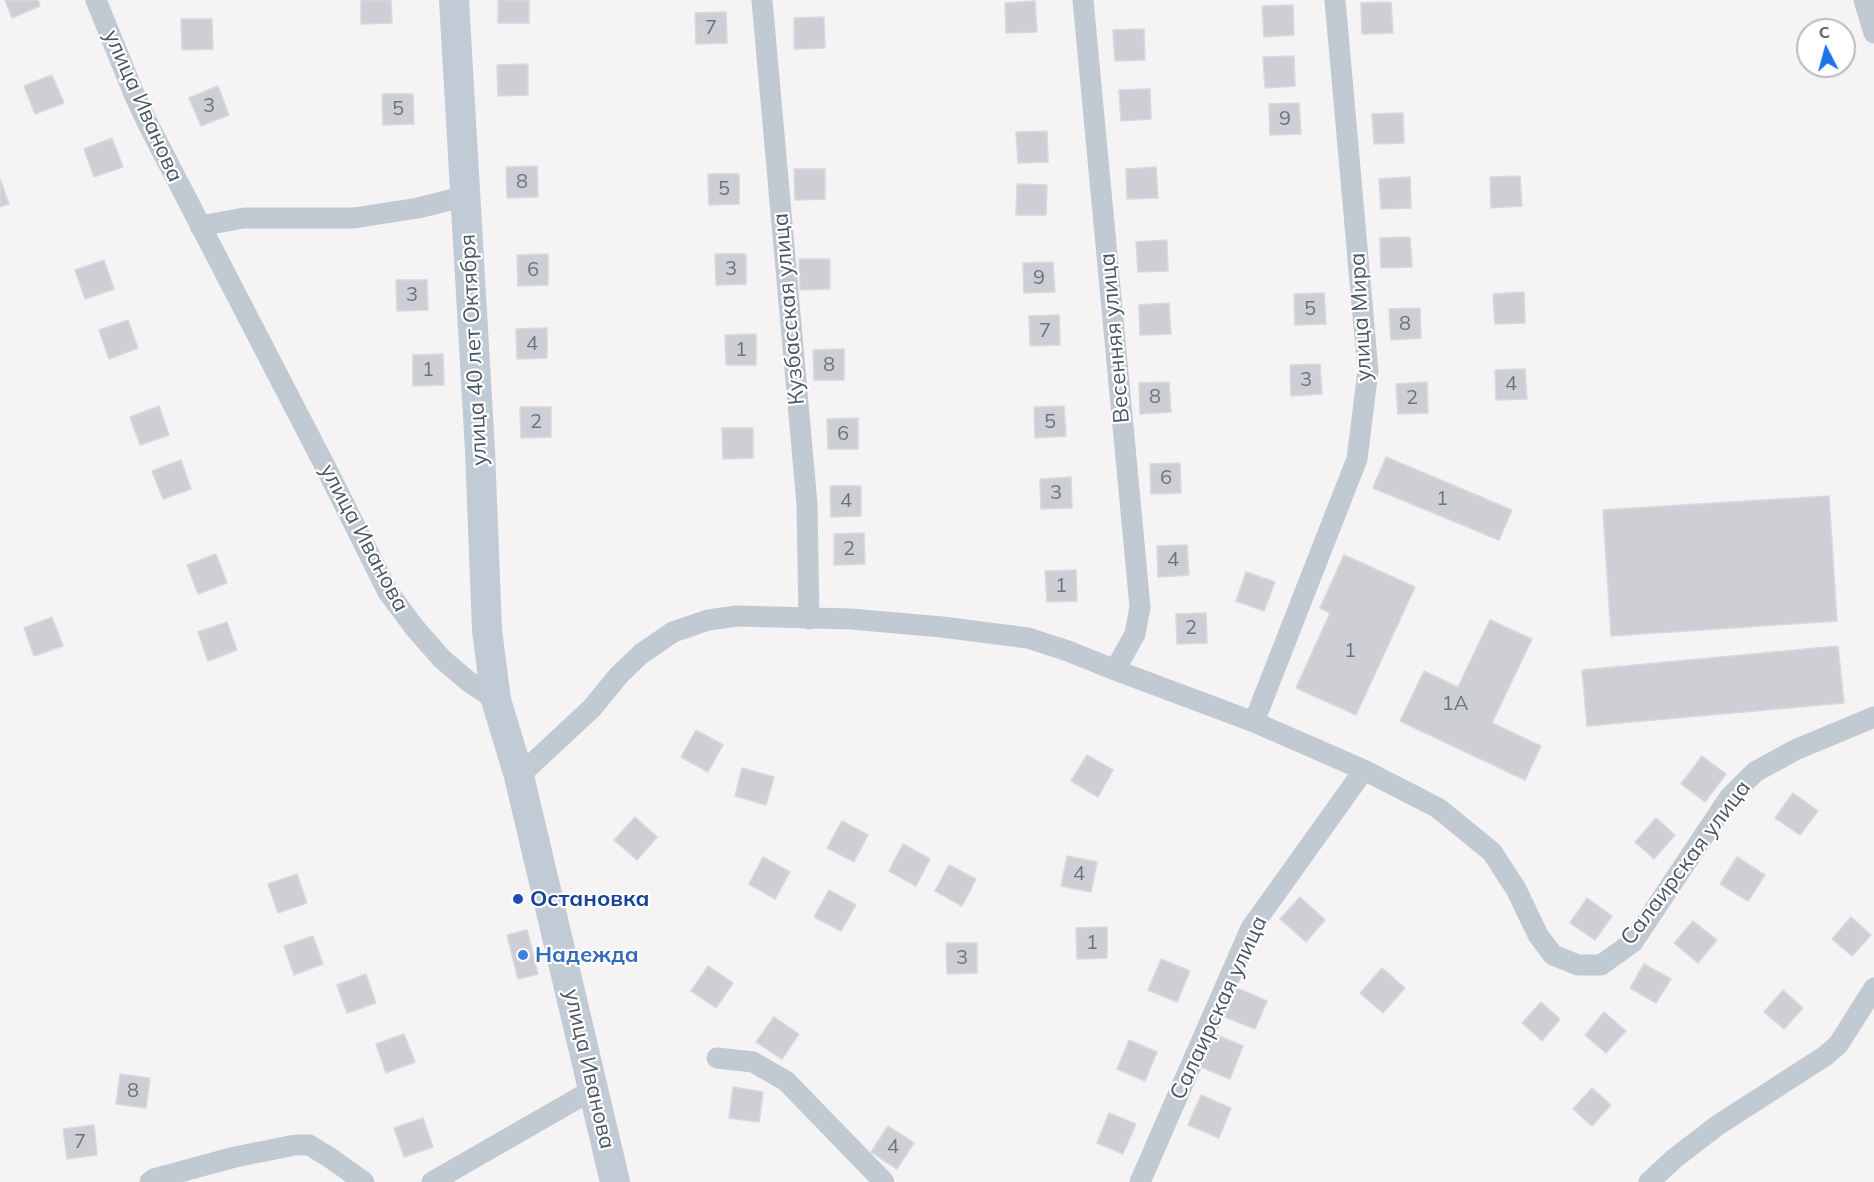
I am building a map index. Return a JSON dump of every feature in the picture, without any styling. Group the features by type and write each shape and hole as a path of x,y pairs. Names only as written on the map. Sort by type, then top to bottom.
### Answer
{"street":[{"name":"улица Иванова","path":"96,0 134,94 388,592 442,659 496,700 519,776 615,1182"},
{"name":"улица 40 лет Октября","path":"454,0 480,450 487,630 496,700"},
{"name":"Кузбасская улица","path":"762,0 807,504 809,619"},
{"name":"Весенняя улица","path":"1083,0 1140,608 1135,634 1115,670"},
{"name":"улица Мира","path":"1254,722 1357,459 1368,371 1335,0"},
{"path":"1864,0 1874,33"},
{"path":"200,226 244,218 354,218 418,208 466,196"},
{"path":"519,776 592,708 619,675 634,661 674,632 708,620 737,616 851,620 942,627 1028,638 1254,722 1364,770"},
{"name":"Салаирская улица","path":"1140,1182 1251,928 1364,770 1438,808 1492,852 1516,889 1538,935 1553,955 1578,965 1601,965 1633,942 1729,798 1755,772 1795,750 1874,717"},
{"path":"1649,1182 1718,1125 1825,1056 1838,1045 1874,988"},
{"path":"717,1058 753,1062 786,1081 884,1182"},
{"path":"432,1182 594,1089"},
{"path":"150,1182 235,1157 295,1145 309,1145 329,1156 364,1182"}],"building":[{"path":"5,0 38,0 40,6 12,18"},
{"path":"361,0 391,0 392,23 361,24"},
{"path":"498,0 529,0 529,23 498,23"},
{"path":"1035,1 1037,32 1006,33 1005,3"},
{"path":"1391,2 1393,33 1362,34 1361,3"},
{"path":"1293,5 1294,35 1264,37 1262,6"},
{"path":"726,12 727,43 696,44 695,13"},
{"path":"824,17 825,48 794,49 794,18"},
{"path":"181,19 212,19 213,49 182,50"},
{"path":"1144,29 1145,60 1115,61 1113,30"},
{"path":"1294,56 1295,86 1265,88 1263,57"},
{"path":"528,64 528,95 498,96 497,65"},
{"path":"52,75 64,103 35,114 24,86"},
{"path":"218,86 229,115 201,126 189,98"},
{"path":"1150,89 1151,119 1121,121 1119,90"},
{"path":"382,94 413,94 414,124 383,125"},
{"path":"1299,103 1301,134 1270,135 1269,104"},
{"path":"1403,113 1404,143 1374,144 1372,114"},
{"path":"1047,131 1048,162 1018,163 1016,132"},
{"path":"112,138 123,167 94,177 84,149"},
{"path":"537,166 538,197 507,198 506,167"},
{"path":"1156,167 1158,198 1127,199 1126,169"},
{"path":"794,169 825,169 825,199 795,200"},
{"path":"708,174 739,174 739,204 709,205"},
{"path":"1520,176 1522,206 1491,208 1490,177"},
{"path":"1410,177 1411,208 1381,209 1379,179"},
{"path":"0,179 9,204 0,207"},
{"path":"1017,184 1047,185 1046,215 1016,215"},
{"path":"1410,237 1412,267 1381,268 1380,238"},
{"path":"1167,240 1168,271 1138,272 1136,242"},
{"path":"548,254 548,285 518,286 517,255"},
{"path":"715,254 746,254 746,284 716,285"},
{"path":"799,259 830,259 830,289 800,290"},
{"path":"104,260 114,289 85,299 75,270"},
{"path":"1053,262 1055,292 1024,293 1023,263"},
{"path":"396,280 427,280 428,310 397,311"},
{"path":"1524,292 1525,323 1495,324 1493,294"},
{"path":"1324,293 1326,324 1295,325 1294,294"},
{"path":"1169,303 1171,334 1140,335 1139,305"},
{"path":"1420,308 1421,338 1391,340 1389,309"},
{"path":"1059,315 1060,345 1030,346 1029,316"},
{"path":"128,320 138,348 109,359 99,330"},
{"path":"547,328 547,358 517,359 516,329"},
{"path":"756,334 756,365 726,365 725,335"},
{"path":"844,349 844,380 814,380 813,350"},
{"path":"443,354 444,385 413,386 413,355"},
{"path":"1320,364 1322,394 1291,396 1290,365"},
{"path":"1525,369 1527,399 1496,400 1495,370"},
{"path":"1169,382 1171,412 1140,414 1139,383"},
{"path":"1427,382 1428,413 1398,414 1396,384"},
{"path":"159,406 169,435 140,445 130,417"},
{"path":"1064,406 1066,436 1035,438 1034,407"},
{"path":"520,407 551,407 551,437 521,438"},
{"path":"858,418 858,449 828,449 827,419"},
{"path":"722,428 753,428 753,458 723,459"},
{"path":"1386,457 1512,510 1499,540 1373,488"},
{"path":"181,460 191,489 163,499 152,471"},
{"path":"1180,463 1181,493 1151,494 1150,464"},
{"path":"1071,477 1072,508 1041,509 1040,479"},
{"path":"830,486 861,486 861,516 831,517"},
{"path":"1829,496 1837,621 1611,636 1603,510"},
{"path":"864,533 865,564 834,565 834,534"},
{"path":"1187,545 1189,575 1158,577 1157,546"},
{"path":"216,554 227,583 198,594 187,565"},
{"path":"1344,555 1415,587 1356,715 1296,688 1330,613 1320,608"},
{"path":"1076,570 1077,601 1047,602 1045,571"},
{"path":"1246,572 1275,582 1264,611 1236,601"},
{"path":"1206,613 1207,643 1177,644 1176,614"},
{"path":"52,617 63,646 34,656 24,628"},
{"path":"1490,620 1532,639 1492,723 1541,746 1525,780 1400,721 1424,671 1458,687"},
{"path":"227,622 237,650 208,661 198,632"},
{"path":"1838,646 1844,703 1587,726 1582,670"},
{"path":"696,730 723,745 708,772 681,757"},
{"path":"1087,755 1113,770 1098,797 1071,781"},
{"path":"1702,756 1726,774 1705,802 1681,784"},
{"path":"742,768 774,777 766,805 735,796"},
{"path":"1793,793 1818,811 1800,835 1775,818"},
{"path":"635,817 657,837 637,860 614,840"},
{"path":"1656,818 1675,835 1654,859 1635,842"},
{"path":"842,821 868,835 854,862 827,848"},
{"path":"903,844 930,859 916,886 889,871"},
{"path":"1067,856 1097,862 1091,892 1061,886"},
{"path":"763,857 790,872 775,899 749,884"},
{"path":"1737,857 1765,875 1748,901 1720,884"},
{"path":"949,865 976,879 962,906 935,891"},
{"path":"297,874 307,903 278,913 268,884"},
{"path":"829,890 856,905 841,931 814,917"},
{"path":"1300,897 1325,920 1306,942 1280,919"},
{"path":"1587,898 1612,916 1595,940 1570,923"},
{"path":"1851,917 1871,935 1852,956 1832,939"},
{"path":"1693,921 1717,940 1698,963 1674,943"},
{"path":"1107,927 1107,958 1077,959 1076,928"},
{"name":"Надежда","path":"527,930 538,974 518,979 507,935"},
{"path":"313,936 323,964 294,975 284,946"},
{"path":"946,943 977,943 977,973 947,974"},
{"path":"1161,959 1190,971 1177,1002 1148,990"},
{"path":"1644,964 1671,979 1656,1003 1630,988"},
{"path":"708,966 733,983 716,1008 691,991"},
{"path":"1382,968 1405,988 1383,1013 1360,993"},
{"path":"366,974 376,1003 347,1013 337,985"},
{"path":"1237,988 1267,1001 1255,1029 1225,1017"},
{"path":"1783,990 1803,1008 1784,1029 1764,1012"},
{"path":"1541,1002 1560,1019 1542,1041 1522,1023"},
{"path":"1604,1012 1626,1031 1606,1053 1585,1035"},
{"path":"774,1017 799,1034 782,1059 756,1042"},
{"path":"404,1034 415,1062 386,1073 376,1044"},
{"path":"1214,1034 1243,1046 1230,1079 1201,1067"},
{"path":"1129,1040 1157,1052 1145,1081 1117,1069"},
{"path":"120,1074 150,1078 146,1108 116,1104"},
{"path":"733,1087 763,1092 759,1122 729,1118"},
{"path":"1592,1088 1611,1105 1592,1126 1573,1109"},
{"path":"1201,1095 1231,1108 1219,1138 1188,1125"},
{"path":"1109,1113 1136,1124 1123,1154 1097,1143"},
{"path":"423,1118 433,1147 404,1157 394,1128"},
{"path":"94,1125 97,1155 67,1159 63,1129"},
{"path":"888,1126 914,1143 897,1169 871,1152"}],"place":[{"name":"Остановка","path":"518,899"},
{"name":"Надежда","path":"523,955"}]}
